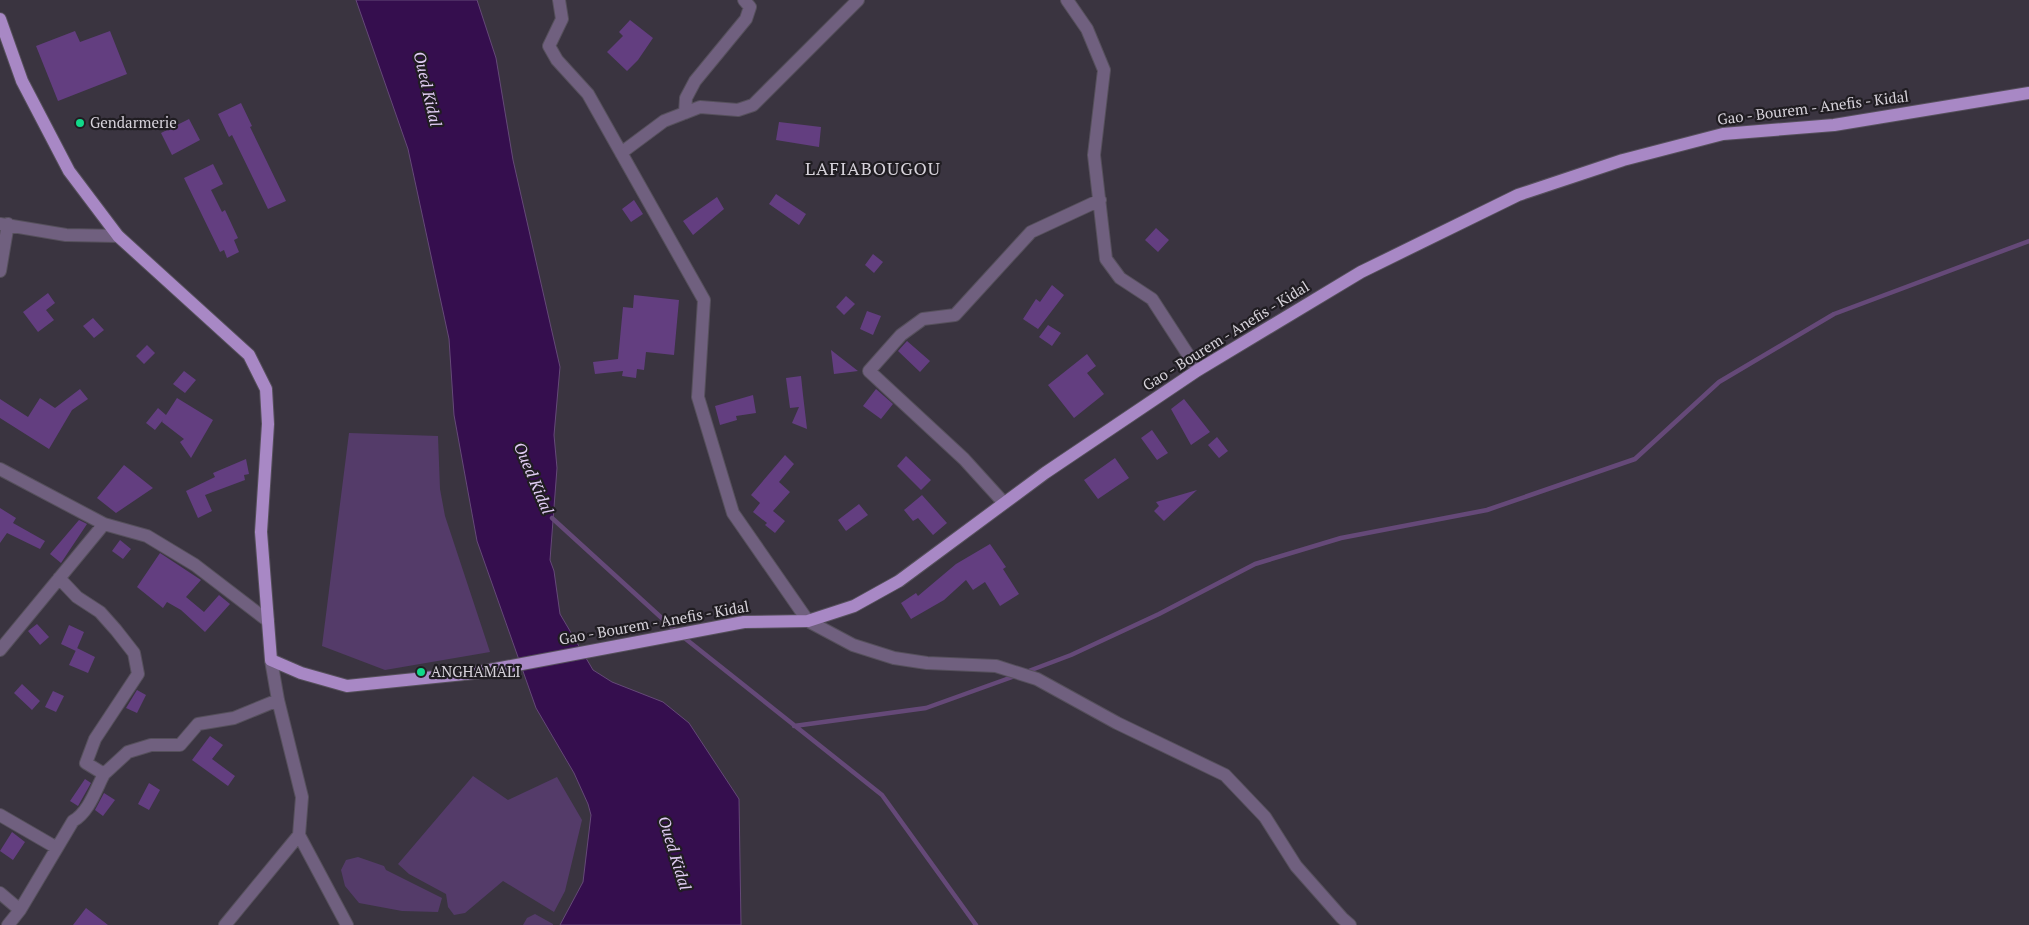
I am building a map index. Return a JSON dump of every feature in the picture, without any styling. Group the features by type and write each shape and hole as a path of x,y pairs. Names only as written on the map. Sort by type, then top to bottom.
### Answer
{"main road":[{"path":"0,19 22,80 69,171 118,236 250,355 266,388 268,424 261,532 271,660"},
{"name":"Gao - Bourem - Anefis - Kidal","path":"271,660 301,673 347,686 474,673 744,622 808,621 854,606 900,581 1045,473 1198,370 1361,272 1518,195 1614,163 1723,134 1834,124 2029,93"}],"street":[{"path":"559,0 562,19 549,46 557,60 588,94 704,300 698,397 733,512 808,621 853,645 894,658 927,663 996,666 1037,680 1117,723 1225,775 1265,817 1296,866 1350,925"},
{"path":"685,113 686,98 695,81 746,19 750,7 744,0"},
{"path":"621,152 664,121 700,107 738,110 753,105 858,0"},
{"path":"1067,0 1087,29 1104,70 1094,155 1106,259 1120,278 1152,299 1198,370"},
{"path":"1004,503 964,458 868,371 900,335 923,319 955,315 1031,232 1100,200"},
{"path":"0,271 4,224 66,235 118,236"},
{"path":"0,468 104,524 147,536 195,566 268,621"},
{"path":"0,650 104,524"},
{"path":"59,578 77,597 100,612 134,652 138,674 95,739 86,763 104,774"},
{"path":"271,660 278,700 302,797 299,835 347,925"},
{"path":"8,925 20,910 73,821 80,816 104,774 128,752 150,745 180,745 198,724 234,718 278,700"},
{"path":"0,814 57,848"},
{"path":"225,925 299,835"},
{"path":"0,893 20,910"}],"shaded area":[{"path":"349,433 438,436 440,489 445,516 490,652 385,670 322,646"},
{"path":"473,776 508,800 557,777 582,820 565,891 554,912 503,881 465,913 454,915 448,907 446,894 409,874 398,864"},
{"path":"358,857 384,866 386,870 442,898 438,912 402,911 359,903 345,886 341,870 346,860"},
{"path":"535,914 553,925 523,925 527,918"}],"water":[{"name":"Oued Kidal","path":"356,0 477,0 496,58 513,160 560,367 554,435 557,468 550,560 554,571 560,614 593,670 612,682 663,702 689,723 739,799 741,925 560,925 583,882 591,815 574,773 536,708 477,541 454,415 449,339 408,149"}],"building":[{"path":"630,20 653,38 638,60 627,71 607,52 623,36 619,32"},
{"path":"75,31 80,42 110,31 127,74 58,101 36,46"},
{"path":"241,103 252,126 250,127 286,201 268,209 232,135 229,137 218,114"},
{"path":"189,119 200,140 172,155 161,133"},
{"path":"779,122 821,127 819,147 776,140"},
{"path":"213,164 223,184 211,190 222,212 225,210 238,238 234,240 239,252 227,258 224,250 220,252 184,178"},
{"path":"776,194 806,214 799,225 769,204"},
{"path":"717,197 724,209 693,235 683,221"},
{"path":"634,200 643,214 631,222 622,209"},
{"path":"1156,228 1169,240 1158,252 1145,240"},
{"path":"873,254 883,262 874,273 865,265"},
{"path":"1052,285 1064,295 1038,329 1023,319 1036,299 1040,302"},
{"path":"48,293 55,303 46,310 54,320 38,332 23,312"},
{"path":"634,295 679,300 674,355 646,352 644,370 637,369 636,378 622,376 623,371 595,374 593,362 618,359 623,307 633,308"},
{"path":"846,296 855,304 844,315 836,307"},
{"path":"867,311 881,316 873,335 860,329"},
{"path":"93,318 104,330 94,338 83,326"},
{"path":"1048,325 1061,333 1052,346 1039,337"},
{"path":"907,341 930,361 920,372 898,351"},
{"path":"147,345 155,353 144,364 136,356"},
{"path":"831,350 858,371 834,374"},
{"path":"1087,354 1096,366 1087,373 1104,394 1074,418 1048,385"},
{"path":"184,371 196,380 185,393 173,384"},
{"path":"801,376 807,429 792,423 799,407 790,408 786,378"},
{"path":"80,389 88,399 72,410 49,449 0,418 0,399 28,417 40,398 55,408"},
{"path":"876,389 893,404 881,419 863,406"},
{"path":"753,395 756,413 736,416 737,420 720,425 715,406"},
{"path":"177,398 213,420 191,458 180,442 184,439 162,422 163,420 155,430 146,423 158,408 166,415"},
{"path":"1184,399 1210,432 1191,445 1171,409"},
{"path":"1152,430 1168,453 1157,460 1141,438"},
{"path":"1217,437 1228,451 1219,458 1208,445"},
{"path":"785,455 794,464 779,482 790,492 773,511 785,521 775,533 765,525 767,523 753,512 760,503 751,495"},
{"path":"906,456 931,480 921,490 897,466"},
{"path":"1115,458 1129,478 1098,499 1084,480"},
{"path":"246,459 249,474 244,475 245,480 205,495 212,511 198,518 186,491 215,477 213,473"},
{"path":"124,465 153,488 116,513 97,498"},
{"path":"1197,490 1164,521 1154,511 1159,506 1156,502"},
{"path":"922,495 947,523 933,535 918,518 913,521 904,510"},
{"path":"859,504 868,515 846,531 838,520"},
{"path":"0,508 16,518 13,523 45,541 40,549 7,533 0,543"},
{"path":"79,520 87,524 61,563 50,554"},
{"path":"120,540 131,549 123,559 112,551"},
{"path":"990,544 1006,567 1003,569 1019,594 1000,606 985,582 973,590 966,580 944,600 911,619 901,603 916,593 918,596 956,564"},
{"path":"160,553 201,580 186,597 204,612 219,595 230,604 205,632 181,610 167,602 163,608 137,587"},
{"path":"37,624 49,637 40,645 28,631"},
{"path":"69,625 84,632 76,651 61,644"},
{"path":"77,648 95,657 88,673 69,665"},
{"path":"22,684 40,701 32,710 14,693"},
{"path":"137,690 146,695 137,713 126,708"},
{"path":"53,691 64,696 56,712 45,707"},
{"path":"210,736 223,745 212,759 235,776 228,786 192,760"},
{"path":"85,779 91,783 78,806 70,801"},
{"path":"149,783 160,790 149,810 138,804"},
{"path":"104,793 115,800 103,816 95,810"},
{"path":"12,832 25,842 13,860 0,851"},
{"path":"86,908 108,925 73,925"}],"waterway":[{"path":"1026,672 1071,655 1159,614 1255,564 1341,538 1487,510 1635,459 1719,382 1834,314 2029,241"},
{"name":"Oued Kidal","path":"552,518 676,631"},
{"path":"682,636 882,795 976,925"},
{"path":"794,726 926,708 1015,676"}],"place":[{"name":"Gendarmerie","path":"80,123"},
{"name":"ANGHAMALI","path":"421,672"}],"district":[{"name":"LAFIABOUGOU","path":"873,169"}]}
